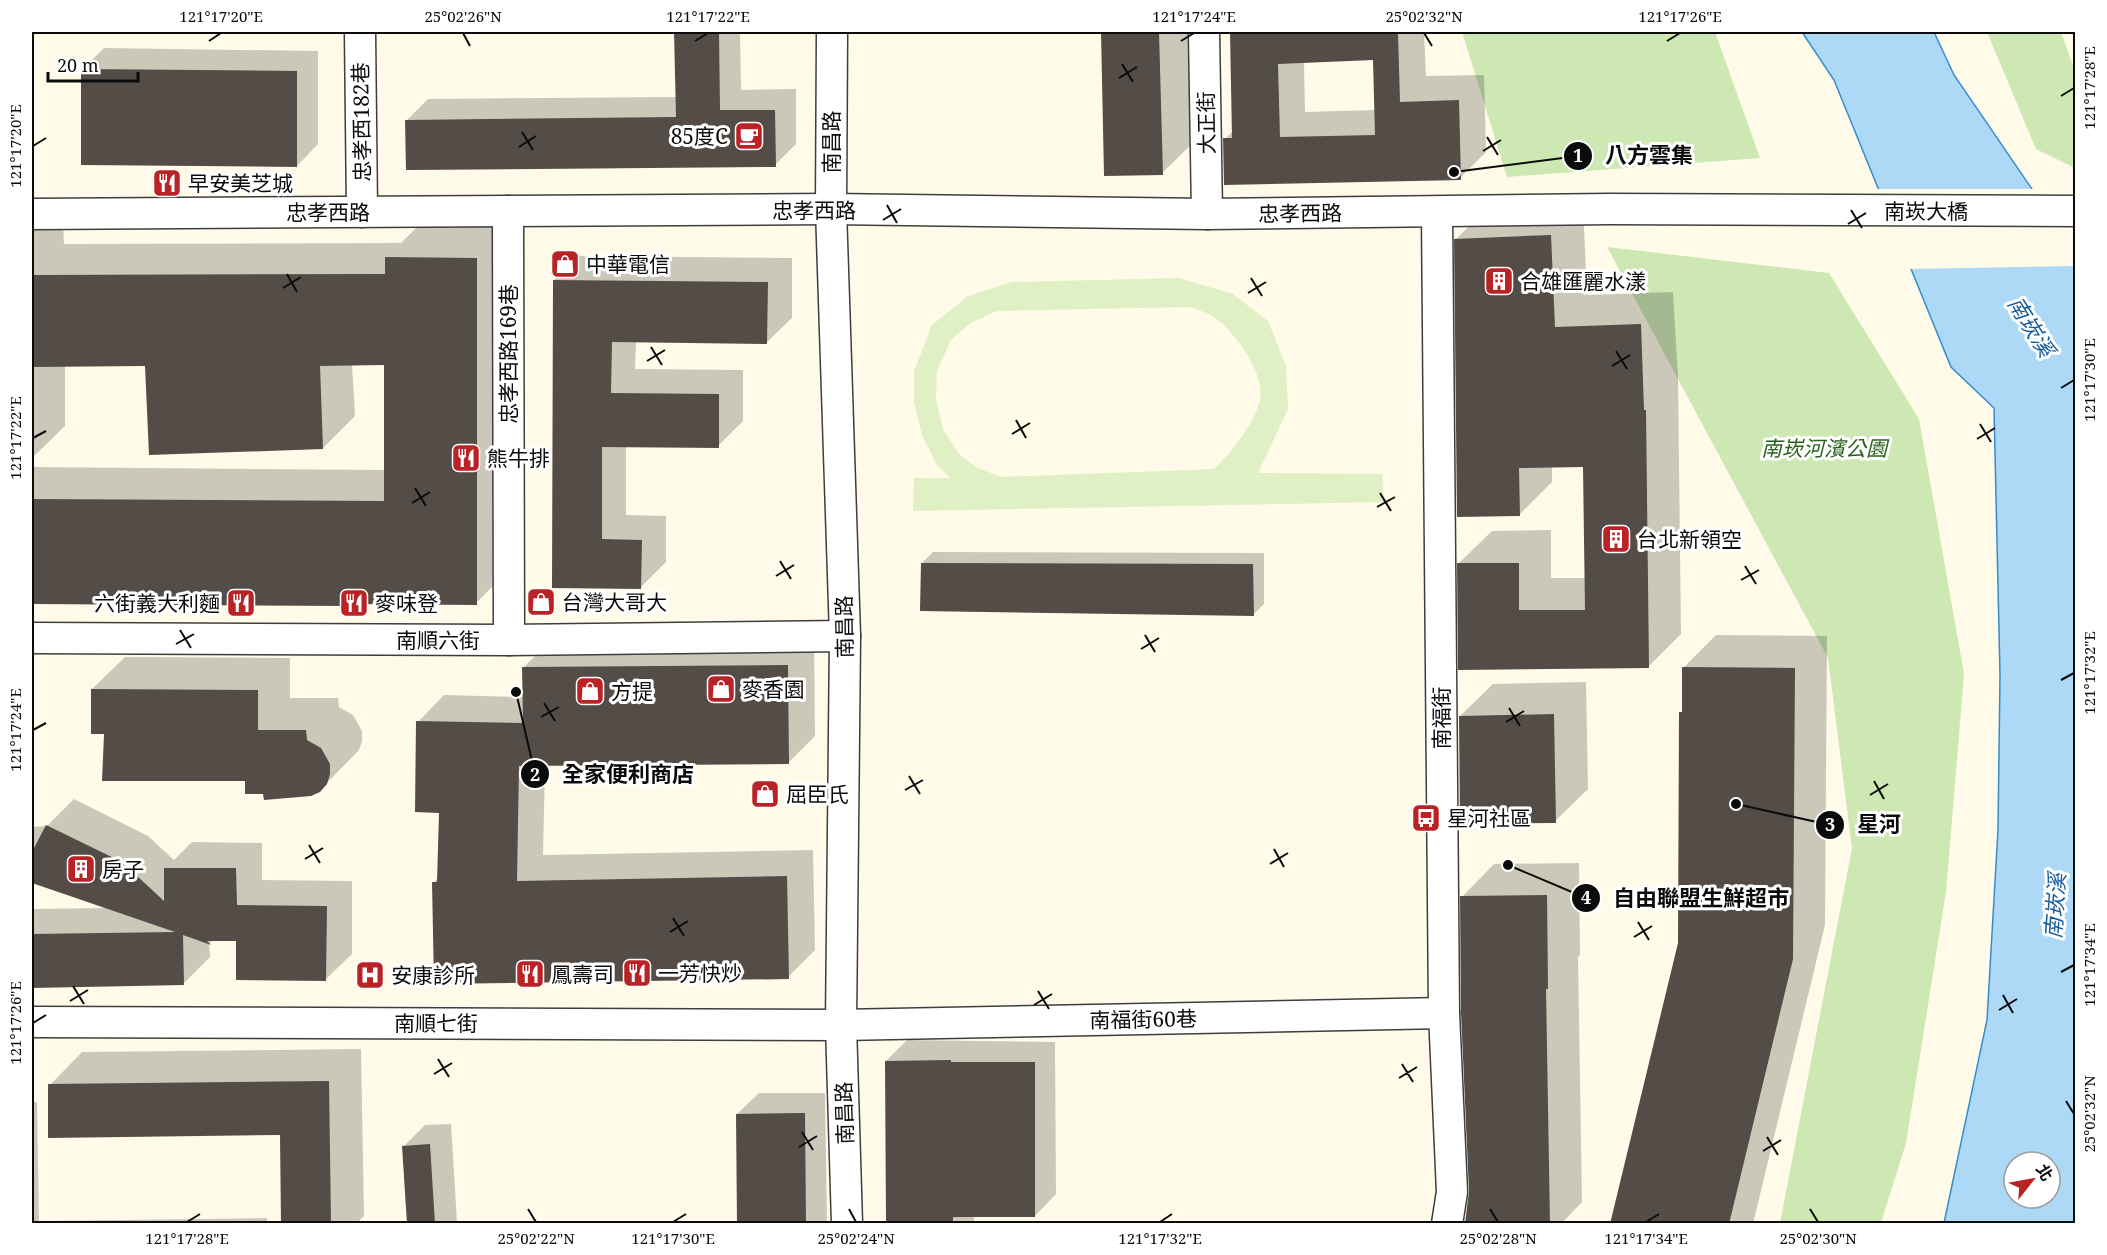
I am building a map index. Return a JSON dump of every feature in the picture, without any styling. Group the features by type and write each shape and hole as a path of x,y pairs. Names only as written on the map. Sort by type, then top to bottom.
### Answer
{"street":[{"name":"忠孝西182巷","path":"360,32 362,212"},
{"name":"南昌路","path":"832,32 831,210 845,636 841,1025 847,1224"},
{"name":"大正街","path":"1204,32 1207,214"},
{"name":"忠孝西路","path":"32,214 831,210 1207,214 1633,210"},
{"name":"南崁大橋","path":"1633,210 2076,211"},
{"name":"忠孝西路169巷","path":"508,211 509,640"},
{"name":"南福街","path":"1437,212 1444,1013 1452,1192 1447,1224"},
{"name":"南順六街","path":"32,638 509,640 845,636"},
{"name":"南福街60巷","path":"841,1025 1444,1013"},
{"name":"南順七街","path":"32,1022 841,1025"}],"green space":[{"path":"1462,32 1715,32 1760,158 1507,177"},
{"path":"1987,32 2061,32 2075,71 2075,168 2036,149"},
{"name":"南崁河濱公園","path":"1607,247 1829,273 1919,419 1964,674 1946,892 1906,1143 1881,1223 1780,1223 1852,848 1828,658"},
{"path":"1179,278 1233,294 1268,321 1286,366 1288,409 1258,473 1382,474 1384,502 913,511 914,478 950,478 937,465 922,435 914,402 914,371 932,325 968,296 1012,282","holes":["1190,307 1215,318 1231,333 1254,367 1261,390 1257,409 1248,428 1228,455 1214,469 1001,477 976,467 958,453 943,429 936,399 937,371 951,340 972,322 997,311"]}],"water":[{"name":"南崁溪","path":"1802,32 1934,32 1954,75 2047,211 2075,267 2075,1223 1944,1223 1987,1020 1998,830 2000,675 1994,408 1951,367 1834,80"}],"pier":[{"path":"1876,189 2036,189 2050,209 2076,260 2075,266 1909,269"}],"building":[{"path":"674,32 719,32 720,110 775,110 776,167 406,170 405,120 676,117"},
{"path":"1101,32 1159,32 1163,175 1104,176"},
{"path":"1230,32 1398,32 1400,102 1459,100 1461,180 1224,185 1223,138 1232,138","holes":["1373,60 1375,135 1280,137 1278,64"]},
{"path":"81,69 297,71 297,167 81,165"},
{"path":"1551,235 1555,327 1641,324 1644,410 1646,410 1649,668 1458,670 1457,563 1519,563 1519,610 1585,610 1583,467 1519,468 1520,516 1457,517 1454,239"},
{"path":"385,257 477,258 477,605 32,604 32,499 384,501 384,365 320,366 323,449 149,455 145,366 32,367 32,275 385,274"},
{"path":"553,280 768,282 767,344 612,342 611,393 719,394 719,448 602,447 602,539 642,540 641,589 552,588"},
{"path":"921,563 1253,564 1254,616 920,611"},
{"path":"788,665 789,764 519,766 517,881 787,876 789,979 434,984 432,882 437,882 439,813 415,812 416,721 523,723 522,667"},
{"path":"1682,667 1795,668 1793,959 1729,1224 1610,1224 1678,943 1679,712 1682,712"},
{"path":"91,689 258,690 258,730 306,730 307,740 321,748 330,764 327,784 320,792 311,796 264,800 263,794 245,794 245,781 102,781 104,734 91,734"},
{"path":"1554,714 1556,823 1460,824 1459,716"},
{"path":"46,825 122,862 164,901 164,868 236,868 237,905 327,906 326,981 236,980 236,941 207,941 211,945 183,935 184,985 32,988 32,934 175,932 32,883 32,852"},
{"path":"1547,895 1548,989 1546,989 1550,1224 1465,1224 1469,1191 1461,1013 1460,896"},
{"path":"951,1060 951,1062 1035,1062 1035,1217 953,1217 953,1224 886,1224 885,1061"},
{"path":"329,1081 331,1224 281,1224 280,1135 48,1138 48,1084"},
{"path":"805,1113 806,1224 737,1224 736,1114"},
{"path":"430,1144 435,1224 407,1224 402,1146"}],"place":[{"name":"85度C","path":"749,136"},
{"name":"八方雲集","path":"1454,172"},
{"name":"早安美芝城","path":"167,183"},
{"name":"中華電信","path":"565,264"},
{"name":"合雄匯麗水漾","path":"1499,281"},
{"name":"熊牛排","path":"466,458"},
{"name":"台北新領空","path":"1616,539"},
{"name":"台灣大哥大","path":"541,602"},
{"name":"六街義大利麵","path":"241,603"},
{"name":"麥味登","path":"354,603"},
{"name":"麥香園","path":"721,689"},
{"name":"方提","path":"590,691"},
{"name":"全家便利商店","path":"516,692"},
{"name":"屈臣氏","path":"765,794"},
{"name":"星河","path":"1736,804"},
{"name":"星河社區","path":"1426,818"},
{"name":"自由聯盟生鮮超市","path":"1508,865"},
{"name":"房子","path":"81,869"},
{"name":"一芳快炒","path":"637,973"},
{"name":"鳳壽司","path":"530,974"},
{"name":"安康診所","path":"370,975"}]}
